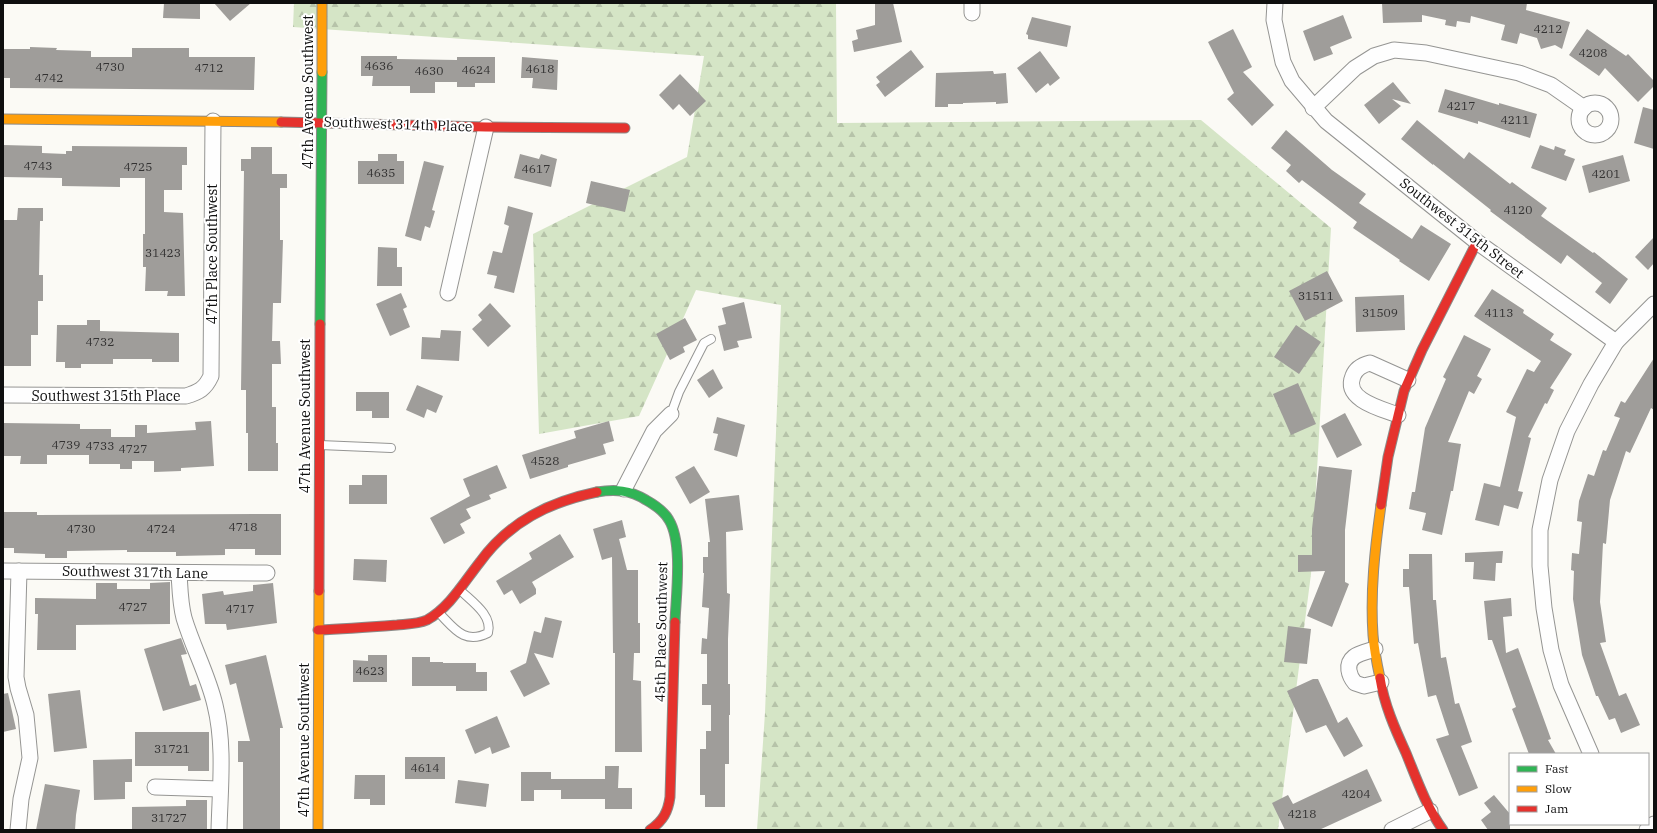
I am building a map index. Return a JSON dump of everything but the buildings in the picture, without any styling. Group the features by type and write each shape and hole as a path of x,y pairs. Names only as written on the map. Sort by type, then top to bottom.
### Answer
{"street":[{"name":"47th Avenue Southwest","path":"318,830 322,3"},
{"name":"Southwest 315th Street","path":"1274,3 1275,26 1283,62 1292,81 1313,108 1326,121 1477,242 1616,342"},
{"path":"1313,108 1355,68 1374,56 1394,50 1426,53 1519,73 1551,85 1584,108"},
{"name":"Southwest 314th Place","path":"3,119 322,122 486,127 625,128"},
{"name":"47th Place Southwest","path":"206,386 211,376 213,121"},
{"path":"448,293 486,127"},
{"path":"1443,830 1430,812 1382,693 1373,636 1372,589 1376,539 1388,457 1404,391 1422,350 1477,242"},
{"path":"1591,753 1561,684 1550,650 1540,566 1540,530 1550,480 1567,431 1591,384 1616,342 1654,304"},
{"path":"1398,415 1361,400 1353,391 1352,378 1359,368 1370,363 1408,380"},
{"name":"Southwest 315th Place","path":"3,395 186,396 197,393 206,386"},
{"path":"624,490 654,431 671,414"},
{"name":"45th Place Southwest","path":"438,612 459,589 487,551 518,522 544,508 570,498 612,488 624,490 640,496 660,508 671,523 676,546 672,785 667,814 661,824 650,830"},
{"name":"Southwest 317th Lane","path":"3,571 267,573"},
{"path":"18,830 21,799 30,758 26,715 16,677 19,571"},
{"path":"179,573 184,619 210,687 218,719 220,746 219,830"},
{"path":"318,630 410,624 424,620 438,612"},
{"path":"1375,649 1354,657 1349,665 1349,670 1356,683 1364,686 1381,682"},
{"path":"155,787 220,789"},
{"path":"1392,830 1430,812"},
{"path":"1646,830 1654,824"}],"lane":[{"path":"671,414 679,392 704,343 711,339"},
{"path":"319,445 390,448"},
{"path":"438,612 460,634 469,638 479,638 488,633 489,627 487,618 459,589"}],"green space":[{"path":"294,3 836,3 837,123 1201,120 1331,228 1311,574 1278,830 757,830 765,713 781,305 696,290 639,416 539,434 533,234 687,157 704,56 293,27"}],"traffic: fast":[{"path":"320,324 322,72"},
{"path":"597,492 622,491 634,494 656,506 669,520 676,542 678,570 675,622"}],"traffic: slow":[{"path":"322,3 322,72"},
{"path":"3,119 281,122"},
{"path":"1380,678 1373,640 1372,602 1375,553 1381,505"},
{"path":"318,830 319,591"}],"traffic: jam":[{"path":"281,122 486,127 625,128"},
{"path":"1381,505 1388,457 1404,391 1422,350 1477,242"},
{"path":"319,591 320,324"},
{"path":"318,630 409,624 427,620 435,615 450,601 491,548 517,525 547,508 579,496 597,492"},
{"path":"650,830 664,816 670,797 675,622"},
{"path":"1380,678 1384,697 1394,726 1418,783 1443,830"}]}
